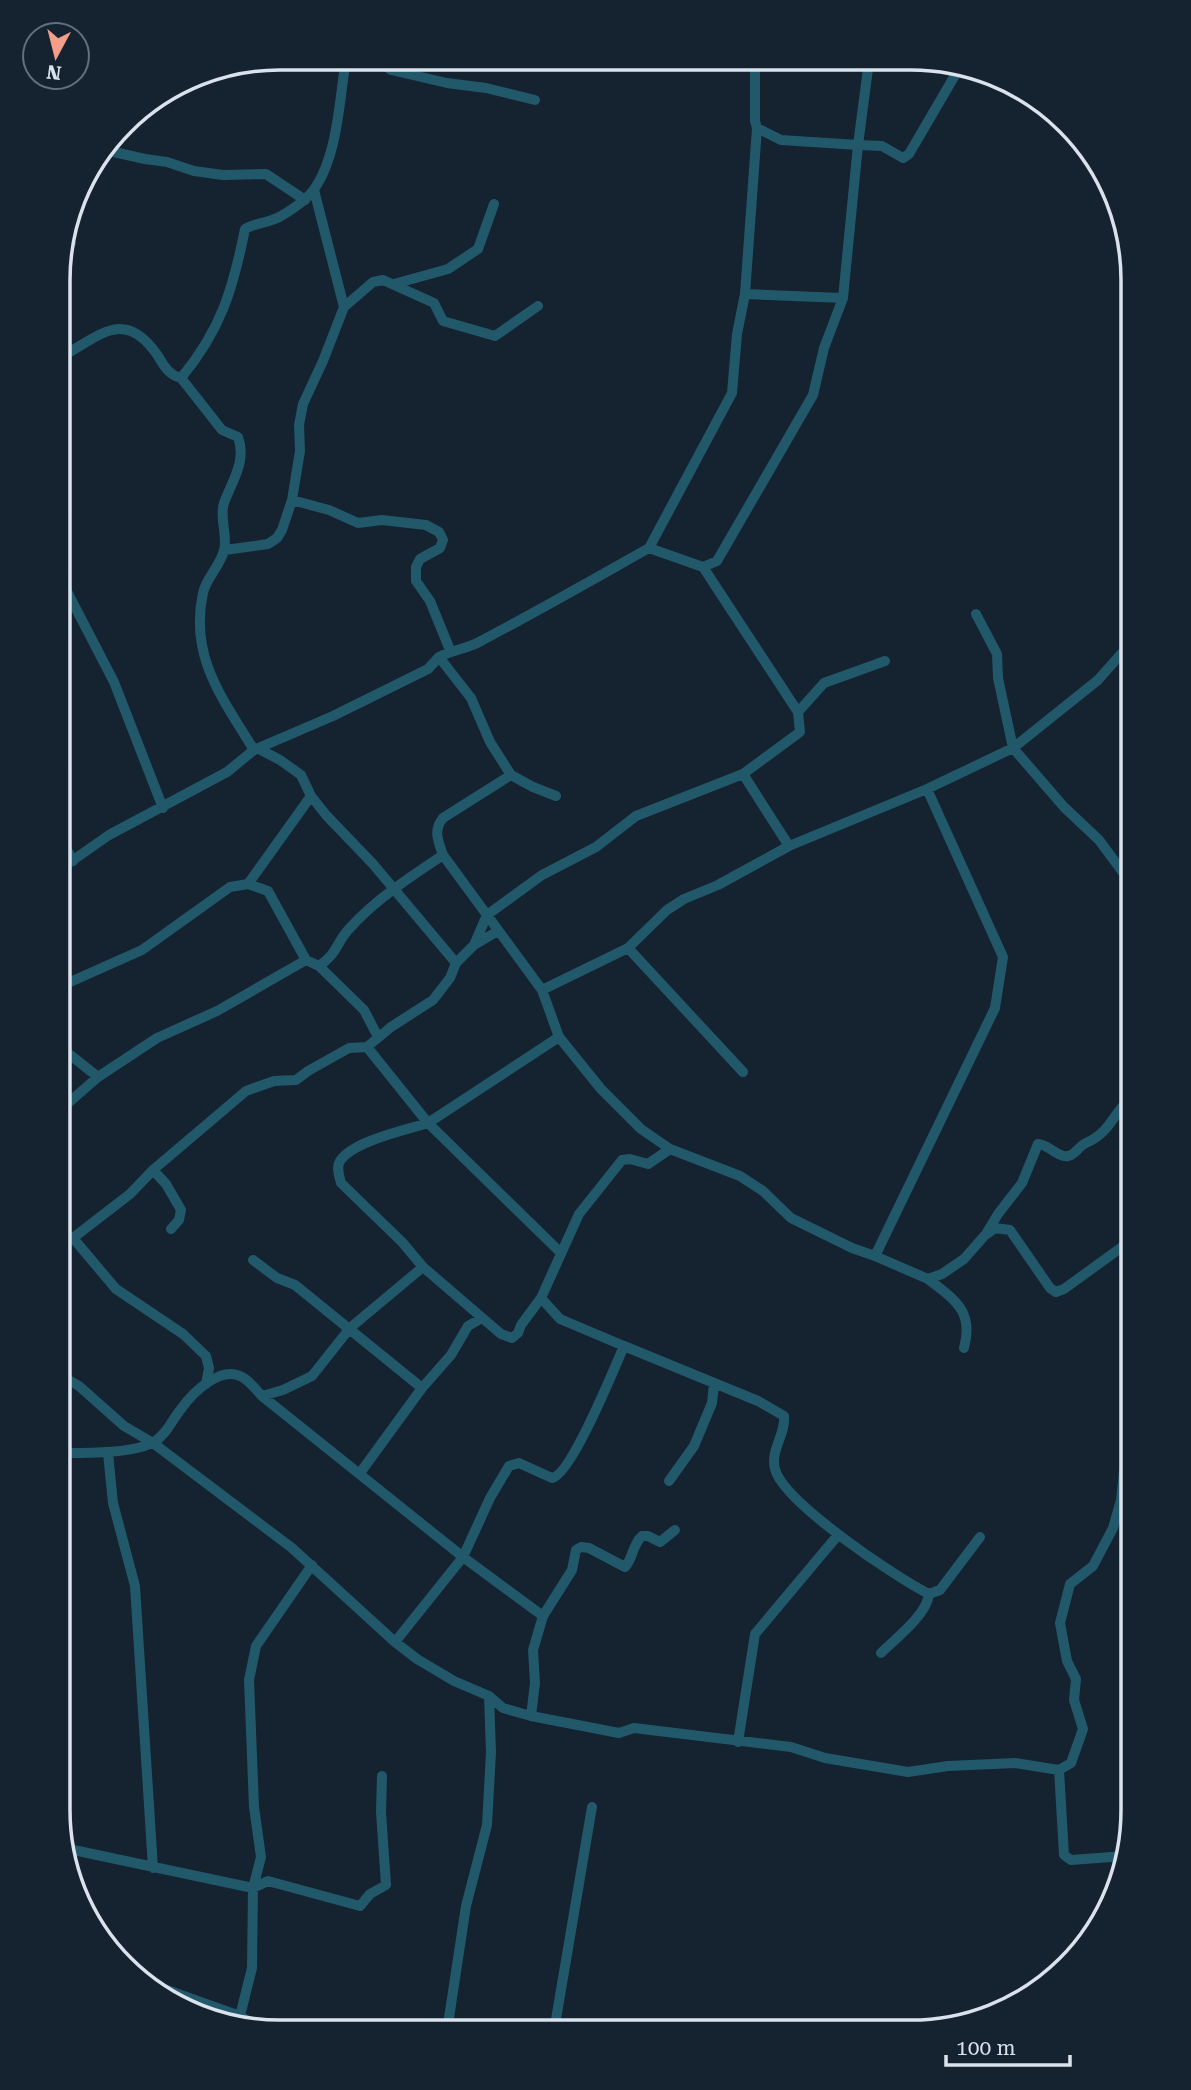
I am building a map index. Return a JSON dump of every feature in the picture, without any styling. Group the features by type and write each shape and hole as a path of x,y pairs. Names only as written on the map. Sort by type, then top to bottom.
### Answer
{"street":[{"path":"181,378 197,358 218,323 230,294 246,229 255,223 279,218 305,200 314,190 335,135 345,70"},
{"path":"391,70 535,100"},
{"path":"70,863 109,835 227,772 256,750 428,669 450,650 474,645 649,548 732,393 737,334 746,294 757,128 755,70"},
{"path":"703,567 717,561 813,395 824,348 843,298 868,70"},
{"path":"757,128 781,140 882,146 903,159 909,154 955,75"},
{"path":"114,152 167,162 194,172 223,175 266,174 305,200"},
{"path":"314,190 344,306"},
{"path":"394,284 448,269 478,249 494,204"},
{"path":"225,550 268,544 277,538 287,520 300,451 299,425 303,404 344,306 373,282 383,280 434,303 443,321 495,336 538,306"},
{"path":"746,294 843,298"},
{"path":"70,352 104,332 119,328 131,330 152,348 173,376 181,378 222,430 238,438 242,447 241,462 223,507 225,550 203,591 199,631 204,661 214,683 256,750 280,760 301,775 311,796 456,963"},
{"path":"292,500 329,510 358,523 382,520 426,525 439,531 443,540 440,548 421,559 416,567 416,581 430,601 450,650"},
{"path":"474,945 487,915 542,875 596,847 636,816 743,774 800,732 798,712 703,567 649,548"},
{"path":"70,597 114,682 163,808"},
{"path":"976,614 997,654 998,678 1013,748 1063,807 1099,840 1121,870"},
{"path":"542,989 628,948 667,910 684,899 718,885 789,846 927,789 1013,748 1098,680 1121,654"},
{"path":"439,657 471,698 490,742 511,775 533,788 556,796"},
{"path":"798,712 824,683 885,661"},
{"path":"743,774 789,846"},
{"path":"511,775 443,818 437,825 436,835 443,855 542,989 559,1037 601,1089 641,1129 670,1149 740,1177 763,1191 791,1218 852,1248 928,1279 958,1303 969,1331 964,1348"},
{"path":"876,1256 995,1008 1003,957 927,789"},
{"path":"248,884 311,796"},
{"path":"70,855 73,861"},
{"path":"319,966 331,957 347,930 393,888 443,855"},
{"path":"70,982 142,950 230,887 248,884 268,891 306,960 319,966 364,1010 378,1037"},
{"path":"70,1239 130,1194 153,1170 246,1091 274,1081 296,1080 349,1048 367,1047 390,1027 433,1000 450,978 456,963 474,945 498,931"},
{"path":"628,948 743,1072"},
{"path":"70,1102 99,1077 157,1038 216,1011 306,960"},
{"path":"559,1037 428,1123 355,1147 339,1162 337,1172 341,1183 402,1242 423,1267 502,1334 512,1338 541,1298 579,1214 622,1160 630,1159 648,1164 670,1149"},
{"path":"367,1047 428,1123 560,1252"},
{"path":"70,1055 99,1077"},
{"path":"928,1279 942,1274 964,1259 986,1234 1022,1183 1038,1144 1068,1156 1086,1143 1093,1142 1105,1131 1121,1109"},
{"path":"153,1170 166,1184 181,1210 179,1220 171,1229"},
{"path":"986,1234 995,1228 1010,1230 1056,1292 1121,1248"},
{"path":"73,1238 116,1289 183,1334 206,1356 209,1368 206,1384"},
{"path":"253,1260 277,1278 295,1285 422,1388"},
{"path":"262,1396 283,1390 312,1376 350,1328 423,1267"},
{"path":"541,1298 560,1319 758,1401 784,1416 785,1423 774,1455 775,1470 790,1492 838,1535 929,1594"},
{"path":"360,1473 422,1388 451,1355 468,1326 482,1318"},
{"path":"396,1642 463,1557 509,1466 519,1462 552,1478 561,1474 577,1449 624,1346"},
{"path":"70,1453 108,1453 153,1443 166,1432 182,1406 206,1384 222,1374 234,1374 244,1378 262,1396 463,1557 543,1616"},
{"path":"70,1381 86,1391 124,1426 153,1443 292,1548 417,1659 454,1681 489,1696 503,1708 619,1733 634,1728 791,1747 825,1758 908,1772 948,1766 1014,1763 1059,1770 1071,1763 1083,1729 1074,1700 1076,1679 1067,1661 1060,1623 1070,1584 1093,1566 1112,1528 1121,1500"},
{"path":"669,1481 694,1446 712,1403 714,1384"},
{"path":"108,1453 113,1503 135,1586 153,1868"},
{"path":"531,1716 536,1671 532,1660 533,1650 543,1616 572,1570 576,1550 581,1547 589,1548 625,1567 642,1536 660,1542 674,1530"},
{"path":"738,1742 755,1634 838,1535"},
{"path":"929,1594 940,1590 980,1537"},
{"path":"240,2016 252,1968 253,1888 261,1857 254,1807 249,1680 256,1646 312,1566"},
{"path":"881,1653 921,1612 929,1594"},
{"path":"449,2020 466,1906 487,1825 491,1752 489,1696"},
{"path":"1059,1770 1064,1855 1071,1860 1115,1857"},
{"path":"74,1850 253,1888 268,1881 360,1906 370,1894 386,1885 381,1812 382,1776"},
{"path":"556,2020 592,1807"},
{"path":"182,1995 238,2015"}]}
